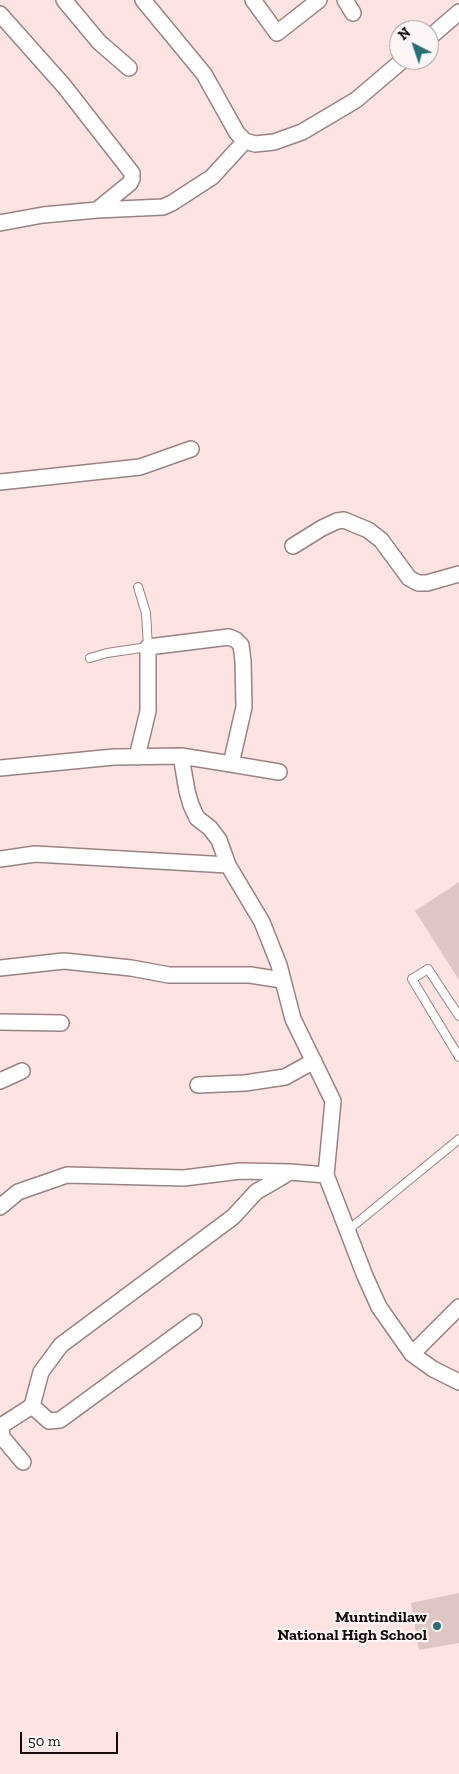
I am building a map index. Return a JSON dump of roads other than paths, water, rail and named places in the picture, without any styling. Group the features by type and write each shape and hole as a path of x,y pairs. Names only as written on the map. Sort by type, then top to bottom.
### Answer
{"street":[{"path":"64,0 100,42 129,68"},
{"path":"143,0 204,74 237,133 246,142 255,144 274,142 302,132 356,100 391,70"},
{"path":"253,0 277,33 319,0"},
{"path":"439,29 459,12"},
{"path":"0,14 64,86 132,174 130,182 97,210"},
{"path":"0,223 43,215 163,207 212,177 246,142"},
{"path":"0,482 140,467 191,449"},
{"path":"293,546 322,528 344,520 368,530 381,540 409,578 418,583 427,583 459,574"},
{"path":"138,757 148,711 148,646 229,638 239,642 243,661 244,707 231,764"},
{"path":"181,756 191,805 197,818 210,828 219,840 228,865 262,922 279,965 293,1019 333,1101 326,1175 379,1307 412,1354 433,1370 459,1382"},
{"path":"0,768 114,757 181,756 279,772"},
{"path":"0,859 36,854 228,865"},
{"path":"0,968 64,961 130,968 169,975 250,975 282,980"},
{"path":"0,1022 61,1023"},
{"path":"198,1086 245,1084 285,1077 314,1061"},
{"path":"0,1081 22,1071"},
{"path":"0,1207 18,1192 67,1175 184,1178 240,1171 326,1175"},
{"path":"23,1462 2,1437 1,1428 4,1424 32,1406 41,1372 61,1345 233,1217 256,1192 290,1172"},
{"path":"412,1354 459,1306"},
{"path":"32,1406 49,1421 60,1420 194,1322"}],"lane":[{"path":"90,658 148,646 146,614 138,587"},
{"path":"459,1016 428,969 412,979 459,1057"},
{"path":"347,1231 459,1139"}],"place":[{"name":"Muntindilaw National High School","path":"437,1626"}]}
